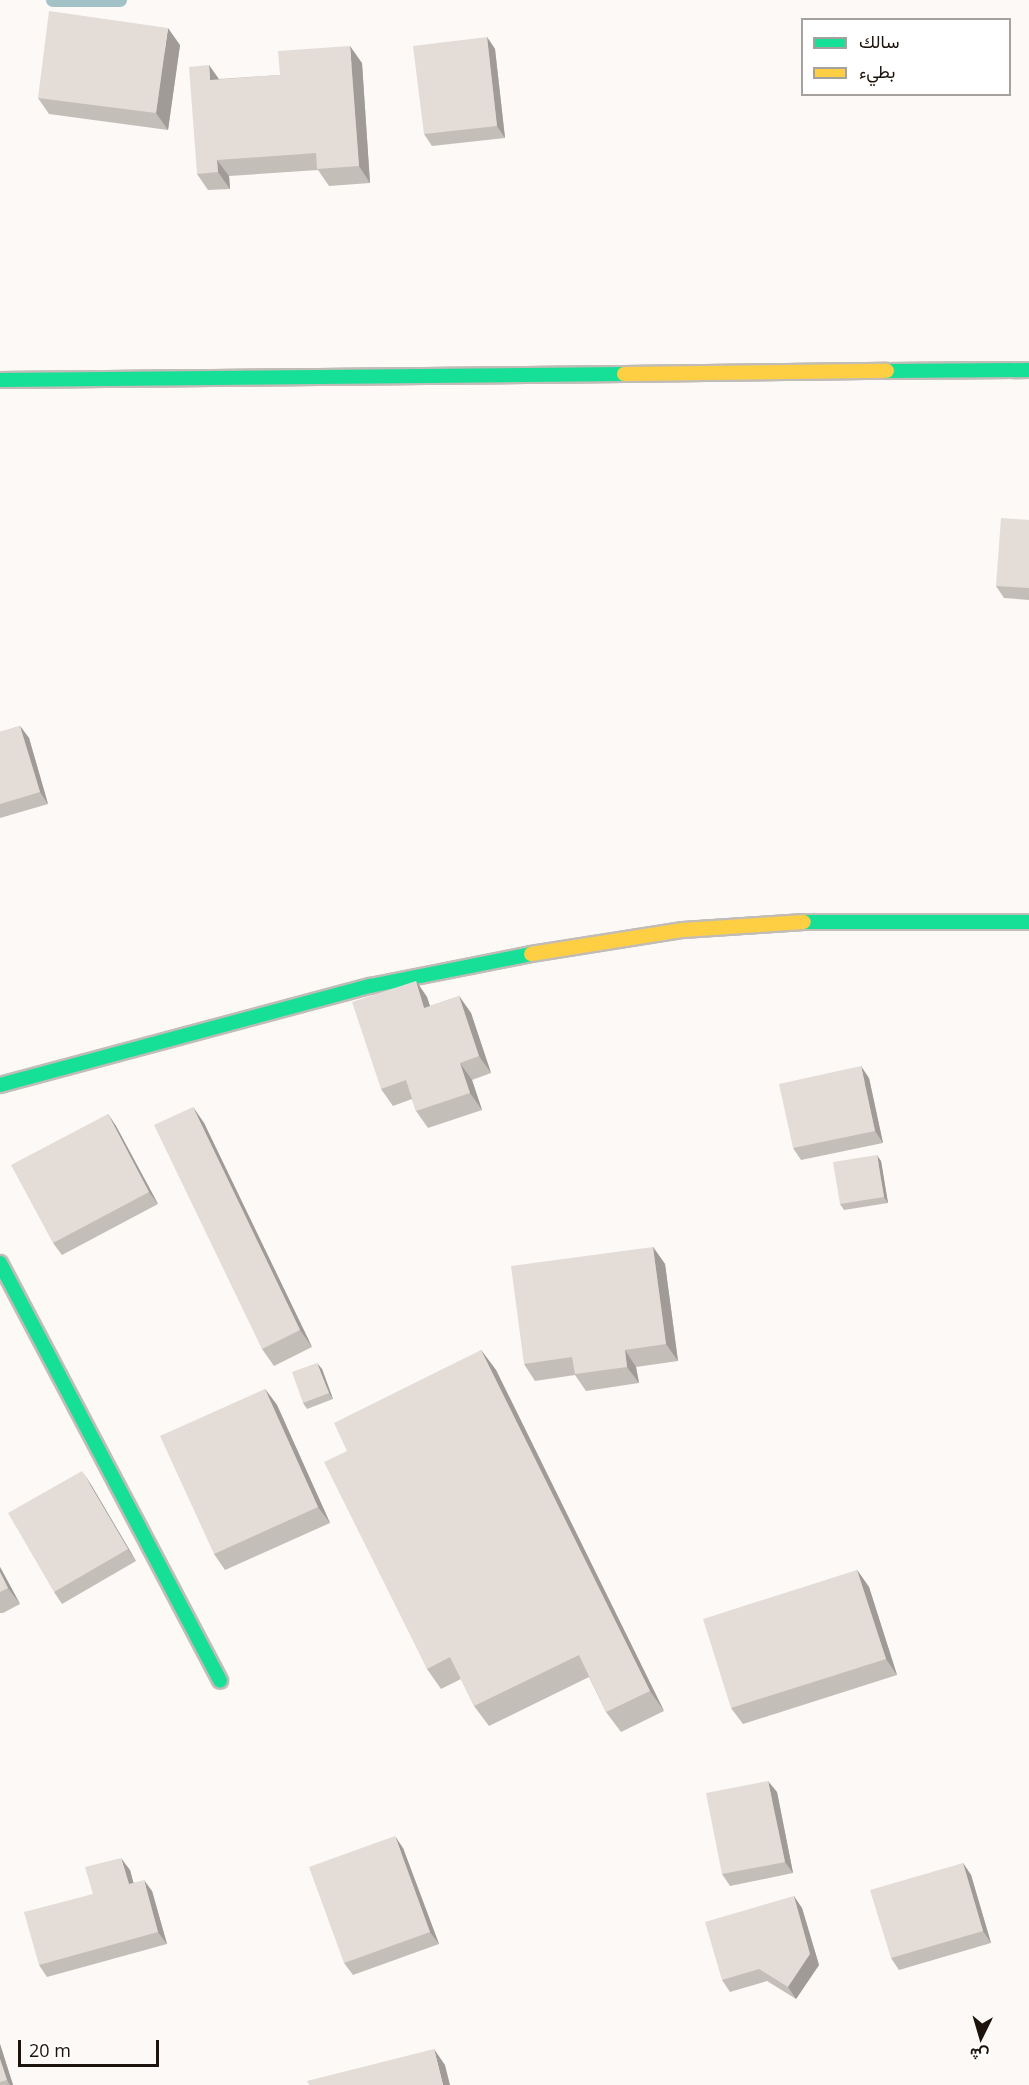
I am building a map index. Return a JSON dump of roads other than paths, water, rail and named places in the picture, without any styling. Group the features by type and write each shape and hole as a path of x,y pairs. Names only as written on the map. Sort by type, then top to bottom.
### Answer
{"street":[{"path":"0,380 1029,370"},
{"path":"0,1085 370,986 571,946 683,930 797,922 1029,922"},
{"path":"0,1263 220,1681"}],"waterway":[{"path":"53,0 120,0"}]}
